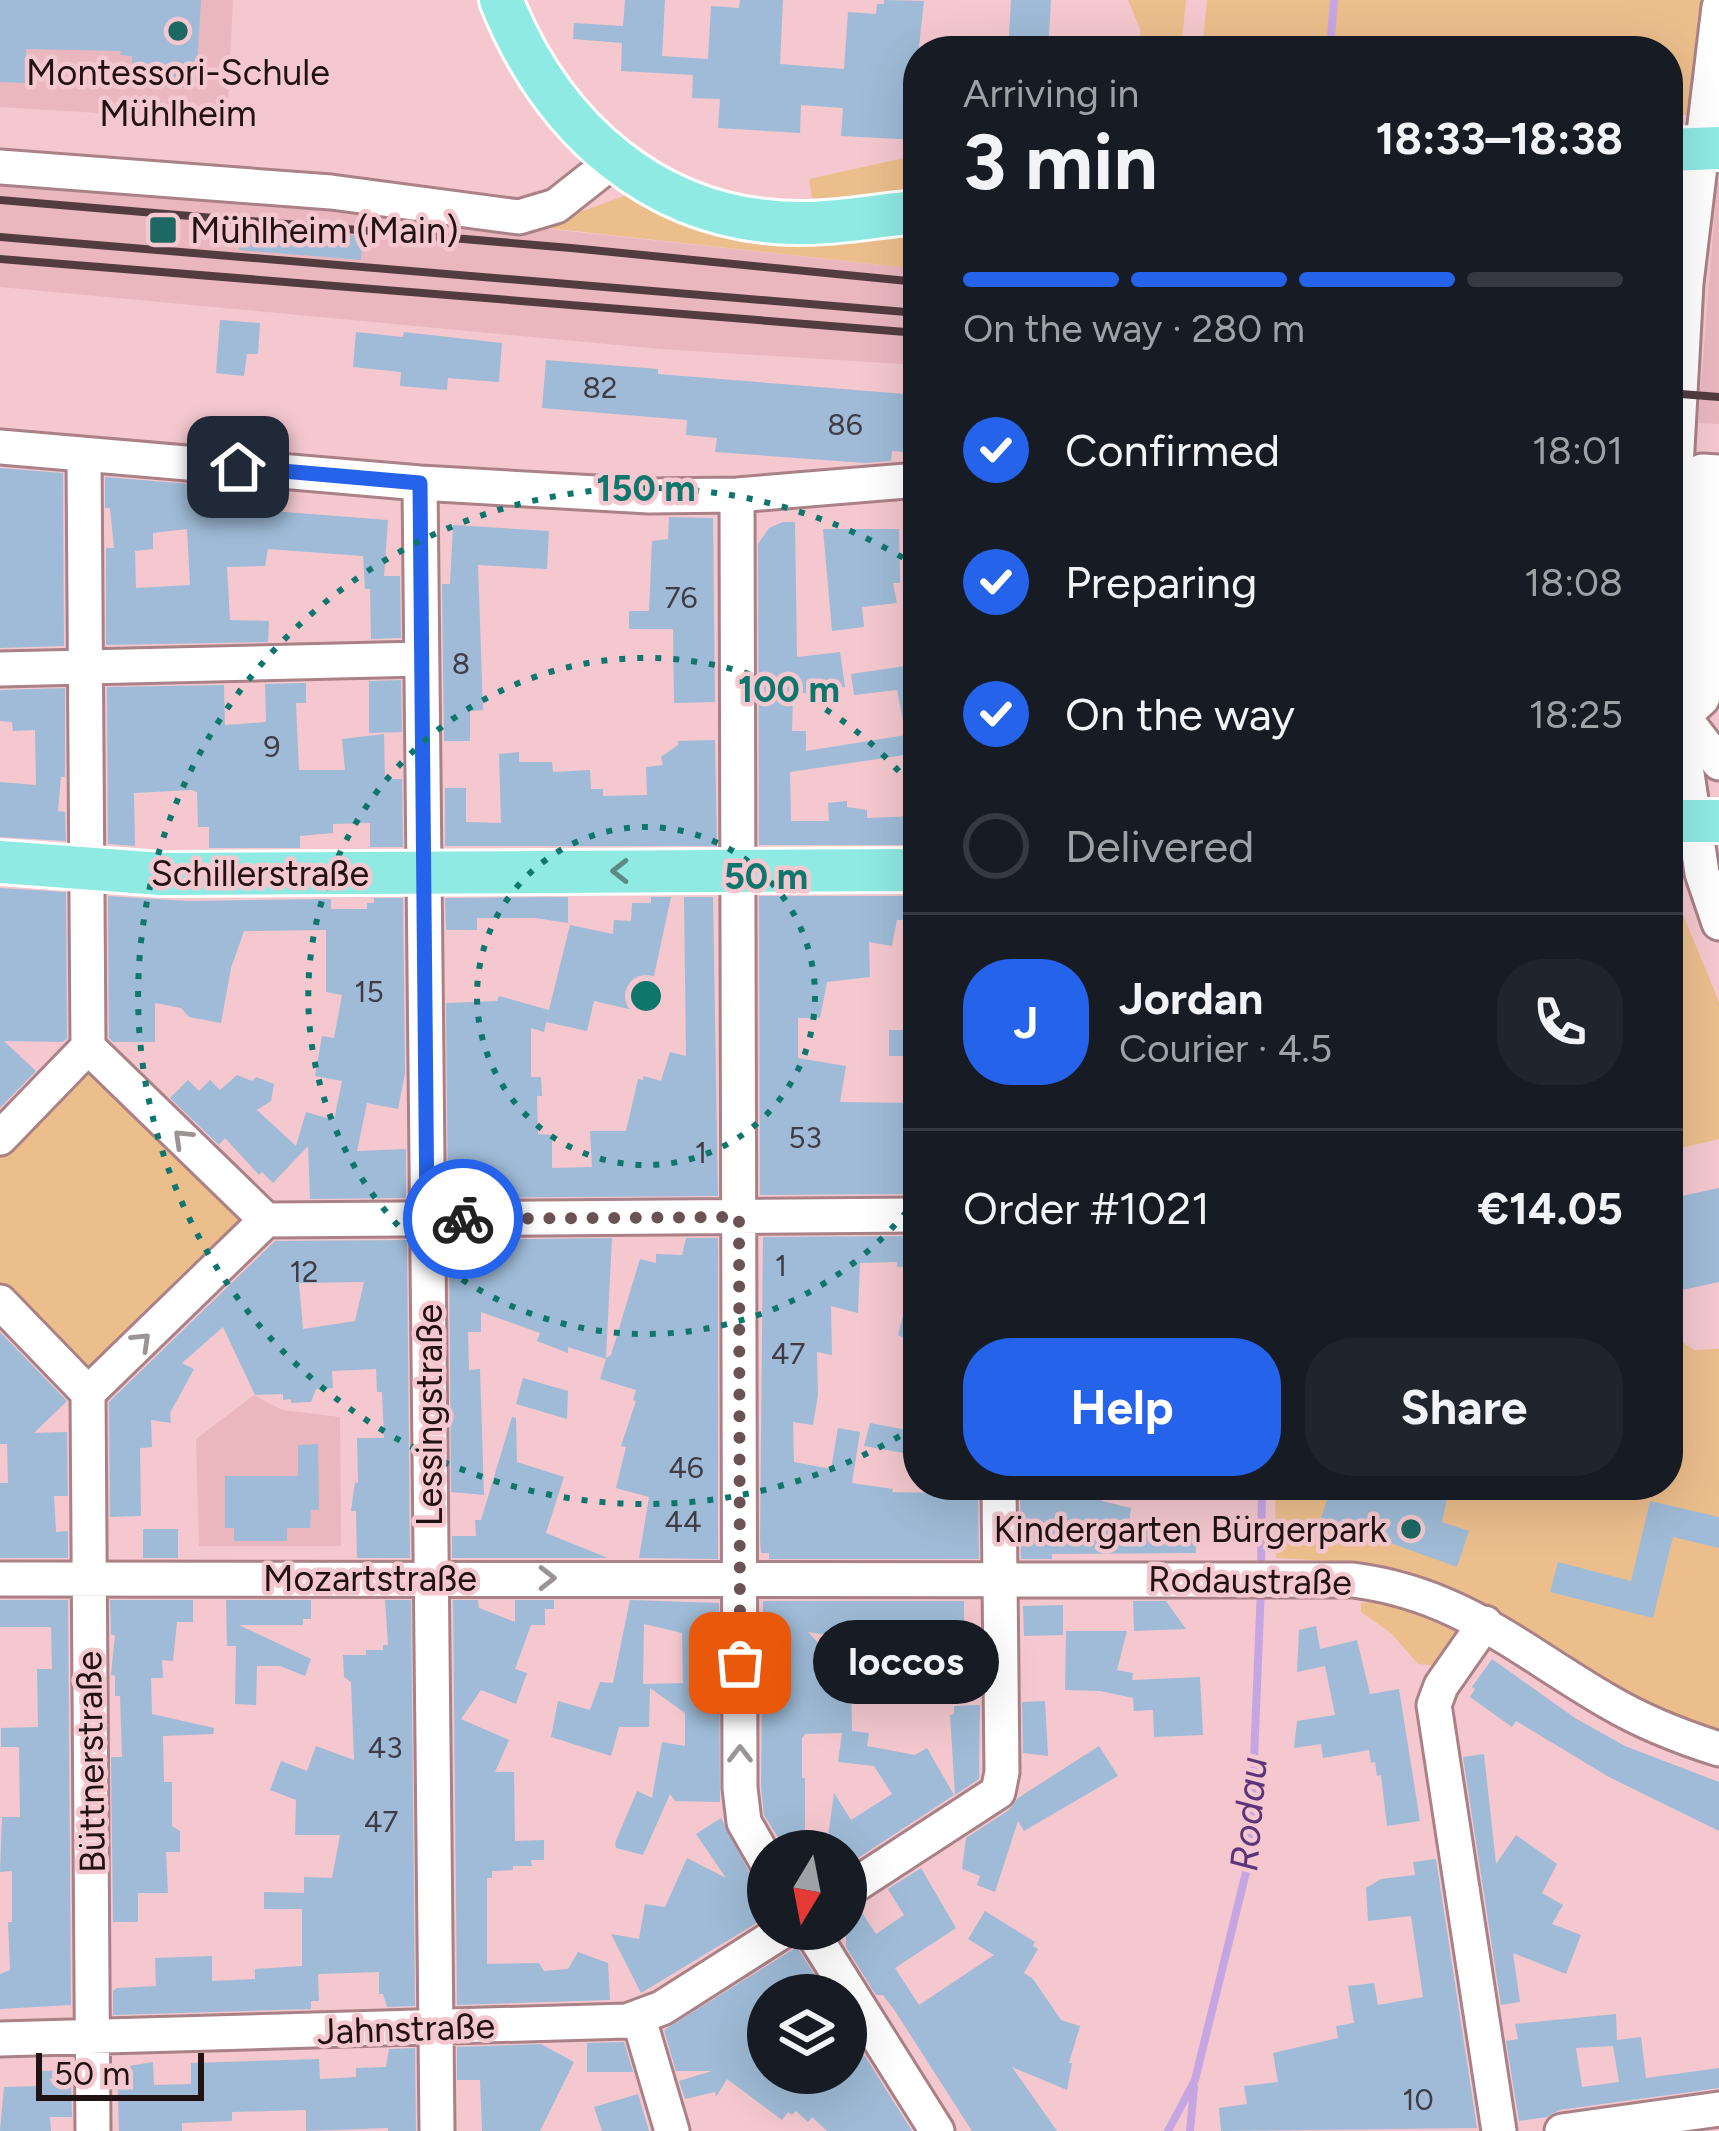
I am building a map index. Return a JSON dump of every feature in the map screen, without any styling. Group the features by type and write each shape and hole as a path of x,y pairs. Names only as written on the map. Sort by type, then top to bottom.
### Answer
{"main road":[{"path":"501,0 516,38 550,94 613,161 670,195 755,219 817,223 903,214"},
{"path":"1683,149 1719,148"},
{"name":"Schillerstraße","path":"0,862 87,872 903,870"}],"street":[{"path":"1683,327 1719,7"},
{"path":"0,167 344,193 519,218 556,206 613,161"},
{"path":"0,447 592,494 736,495 903,481"},
{"path":"0,1138 88,1047 84,455"},
{"path":"1683,712 1702,699 1710,680 1708,468"},
{"name":"Lessingstraße","path":"420,483 437,2131"},
{"path":"736,495 740,1579 742,1810 747,1831"},
{"path":"0,669 421,659"},
{"path":"1683,724 1719,763"},
{"path":"1683,752 1702,872 1719,923"},
{"path":"88,1047 266,1220"},
{"path":"0,1302 88,1393 266,1220 903,1215"},
{"name":"Büttnerstraße","path":"88,1393 93,2131"},
{"path":"867,1877 998,1792 1002,1772 998,1500"},
{"name":"Mozartstraße","path":"0,1579 740,1579"},
{"name":"Rodaustraße","path":"740,1579 1296,1579 1353,1580 1400,1588 1447,1602 1614,1705 1719,1748"},
{"path":"1485,1623 1441,1686 1434,1705 1499,2131"},
{"name":"Jahnstraße","path":"0,2039 639,2019 753,1950"},
{"path":"823,1950 937,2131"},
{"path":"639,2019 672,2131"},
{"path":"1562,2131 1719,2109"}],"shaded area":[{"path":"0,0 233,0 227,121 0,107"},
{"path":"1128,0 1186,0 1182,36 1140,36"},
{"path":"1207,0 1719,0 1719,115 1683,115 1683,36 1203,36"},
{"path":"903,158 903,196 812,198 809,179"},
{"path":"1719,183 1719,424 1698,423"},
{"path":"618,184 903,227 903,267 539,227 624,196"},
{"path":"0,186 400,213 903,267 903,364 660,349 0,287"},
{"path":"1683,914 1719,1002 1719,1139 1683,1147"},
{"path":"88,1064 249,1220 88,1381 0,1292 0,1153"},
{"path":"1683,1342 1694,1350 1719,1349 1719,1734 1644,1706 1440,1584 1369,1563 1276,1558 1275,1500 1683,1500"},
{"path":"254,1395 282,1410 340,1417 341,1546 199,1546 196,1439"},
{"path":"1379,1602 1446,1620 1456,1633 1438,1666 1418,1664 1391,1633 1361,1612 1361,1603"}],"building":[{"path":"0,0 201,0 196,83 184,83 184,88 139,86 132,81 132,56 120,55 121,51 26,49 26,83 0,82"},
{"path":"625,0 665,0 662,56 708,59 711,6 739,8 740,0 783,0 780,64 844,69 848,12 876,14 877,4 884,0 924,1 920,36 903,36 903,139 841,136 843,108 801,105 800,133 718,128 720,99 692,98 693,75 621,71 622,43 573,39 574,23 623,26"},
{"path":"1011,0 1051,0 1049,36 1009,36"},
{"path":"242,226 363,236 361,260 239,250"},
{"path":"220,320 260,323 258,354 247,354 244,376 216,373"},
{"name":"Mühlheim (Main)","path":"356,332 403,337 404,332 502,343 499,382 448,378 447,390 400,386 401,372 353,367"},
{"path":"546,360 903,394 903,452 892,451 891,461 865,463 715,452 717,438 686,435 687,420 542,408"},
{"path":"0,468 63,473 64,646 0,648"},
{"path":"105,477 261,490 259,510 388,520 384,576 400,576 401,638 371,639 370,589 365,589 363,556 268,549 265,566 227,567 230,620 269,621 268,642 106,645 106,548 114,548 110,508 105,508","holes":["187,529 190,585 136,588 135,551 153,549 153,533"]},
{"path":"669,517 713,518 715,702 674,703 673,629 629,629 629,611 649,611 652,541 668,539"},
{"path":"795,522 797,657 840,652 845,687 793,695 792,731 806,731 806,751 903,735 903,755 790,772 791,821 829,821 828,803 847,801 847,807 867,810 867,818 903,817 903,845 759,845 758,544 769,528"},
{"path":"453,525 549,531 547,569 478,565 483,710 470,711 470,741 444,741 442,584 450,584"},
{"path":"823,529 899,529 900,583 893,583 897,603 862,607 864,627 832,631"},
{"path":"903,666 903,720 897,690 854,695 851,674"},
{"path":"401,680 402,732 369,733 369,681"},
{"path":"306,683 306,703 296,703 299,770 345,770 342,739 384,734 385,779 402,779 403,847 370,847 370,823 333,824 333,833 300,836 300,848 209,848 209,827 198,827 197,792 192,790 134,793 135,846 108,844 107,687 224,685 225,725 266,722 265,684"},
{"path":"65,688 65,777 61,777 58,811 65,812 66,841 0,837 0,782 36,785 35,730 13,731 12,722 0,721 0,690"},
{"path":"715,740 717,846 445,846 445,788 466,788 466,822 501,823 499,754 519,752 519,762 552,762 553,772 590,770 591,789 603,789 603,796 647,795 646,767 663,765 661,757 678,741"},
{"path":"0,888 66,892 67,1039 4,1041 36,1071 0,1108"},
{"path":"108,896 188,901 331,899 331,909 367,909 374,898 403,898 405,1073 398,1109 367,1103 357,1151 406,1149 406,1198 310,1199 308,1146 273,1183 262,1172 259,1175 225,1138 219,1145 170,1098 188,1080 199,1091 210,1080 220,1090 237,1075 252,1081 256,1077 274,1084 271,1101 257,1110 296,1146 306,1112 334,1120 342,1081 315,1076 322,1036 334,1038 342,995 326,992 326,930 244,931 231,968 221,1023 155,1003 155,1042 113,1042 109,1038"},
{"path":"759,896 903,896 903,920 897,920 892,946 869,942 870,977 827,982 820,1018 798,1018 798,1058 846,1066 840,1102 903,1103 903,1194 760,1195"},
{"path":"568,897 568,923 477,918 477,930 446,930 445,898"},
{"path":"651,897 671,897 646,1013 594,1001 587,1031 546,1022 570,925 613,934 614,920 631,921 632,903 651,903"},
{"path":"684,897 713,897 718,1196 448,1198 446,1003 497,1001 499,996 549,1010 544,1032 531,1028 531,1077 541,1077 538,1134 552,1135 552,1168 592,1167 590,1131 626,1131 638,1079 661,1081 670,1052 686,1056"},
{"path":"889,1030 903,1030 903,1056 889,1056"},
{"path":"1719,1188 1719,1282 1683,1290 1683,1196"},
{"path":"903,1236 903,1267 897,1267 897,1262 860,1263 858,1313 831,1306 832,1355 817,1352 813,1425 793,1422 794,1462 831,1469 838,1428 860,1432 852,1483 903,1492 903,1500 978,1500 979,1559 769,1559 769,1553 761,1553 763,1237"},
{"path":"612,1238 606,1358 611,1355 640,1259 656,1263 656,1254 682,1255 686,1238 718,1238 718,1559 639,1558 649,1497 616,1488 636,1390 600,1379 606,1359 568,1347 568,1353 537,1341 540,1333 481,1312 481,1332 468,1332 469,1370 480,1369 484,1495 451,1492 449,1240"},
{"path":"407,1240 410,1558 357,1558 356,1511 351,1511 358,1483 357,1438 384,1438 376,1369 332,1371 333,1388 316,1389 311,1402 291,1403 291,1399 283,1400 283,1394 255,1395 223,1327 182,1363 194,1369 170,1413 171,1423 151,1420 152,1447 140,1448 141,1516 110,1517 109,1402 275,1241","holes":["364,1282 355,1321 303,1329 299,1283"]},
{"path":"0,1332 67,1401 34,1433 67,1432 68,1496 54,1496 56,1532 68,1531 68,1558 0,1558 0,1483 8,1483 7,1444 0,1444"},
{"path":"523,1378 568,1391 567,1419 516,1404"},
{"path":"512,1417 516,1418 517,1462 564,1477 546,1533 608,1558 452,1558 452,1536 476,1536 475,1520 481,1520"},
{"path":"870,1423 903,1429 903,1453 864,1446"},
{"path":"318,1444 319,1510 311,1510 310,1528 287,1528 287,1541 234,1541 234,1528 225,1528 225,1476 298,1476 298,1445"},
{"path":"1020,1500 1102,1500 1131,1508 1129,1522 1195,1527 1196,1553 1052,1554 1052,1559 1021,1559"},
{"path":"1327,1500 1447,1500 1442,1522 1469,1531 1457,1567 1321,1518"},
{"path":"1650,1501 1719,1517 1719,1548 1673,1537 1653,1618 1550,1592 1558,1562 1631,1581"},
{"path":"143,1529 178,1529 178,1558 143,1558"},
{"path":"0,1600 68,1600 71,2005 0,2009 0,1974 10,1970 8,1922 12,1922 12,1871 0,1872 2,1817 20,1817 19,1747 1,1747 1,1728 38,1727 37,1669 52,1669 51,1627 0,1627"},
{"path":"110,1600 193,1600 193,1622 177,1622 173,1661 162,1660 163,1678 151,1678 152,1714 214,1728 213,1734 163,1736 164,1782 172,1782 172,1826 180,1831 180,1852 166,1852 168,1893 138,1893 138,1922 113,1922 111,1757 122,1757 120,1696 115,1696 115,1676 111,1675 115,1635 111,1635"},
{"path":"226,1600 311,1600 311,1619 303,1619 303,1625 239,1625 311,1659 305,1676 280,1666 257,1666 256,1705 235,1704 236,1646 227,1646"},
{"path":"385,1600 411,1600 415,2006 387,2007 379,1994 379,1972 318,1974 319,2001 311,2001 311,2009 113,2015 117,1988 156,1986 155,1958 212,1956 212,1981 255,1979 255,1969 302,1966 302,1909 264,1909 264,1892 304,1893 304,1877 332,1878 340,1835 295,1835 296,1800 270,1790 281,1761 307,1771 316,1746 354,1760 351,1682 344,1677 343,1655 366,1655 366,1650 383,1650 388,1645"},
{"path":"453,1600 478,1600 479,1608 515,1622 515,1600 554,1600 554,1609 545,1609 545,1625 531,1625 515,1669 527,1673 516,1704 481,1690 461,1719 509,1740 495,1772 514,1772 515,1841 544,1840 544,1860 492,1871 492,1878 487,1878 487,1964 539,1963 544,1971 568,1969 578,1952 608,1963 610,2000 457,2005"},
{"path":"630,1600 719,1603 720,1802 675,1801 670,1794 643,1855 616,1848 615,1843 637,1791 652,1798 662,1742 685,1746 685,1713 650,1688 649,1727 619,1727 611,1756 551,1737 558,1701 590,1710 600,1682 613,1683","holes":["644,1624 682,1633 683,1683 643,1684"]},
{"path":"763,1601 964,1601 964,1647 973,1647 973,1673 944,1672 944,1665 903,1667 902,1629 861,1629 859,1640 808,1632 851,1678 852,1731 869,1733 867,1746 915,1755 927,1748 954,1795 867,1852 867,1830 829,1830 834,1793 851,1820 892,1794 874,1766 838,1762 842,1733 802,1738 805,1830 774,1830 764,1815"},
{"path":"1133,1601 1166,1601 1186,1629 1134,1631"},
{"path":"1063,1605 1063,1635 1024,1636 1023,1606"},
{"path":"1316,1626 1320,1649 1357,1640 1370,1694 1399,1689 1420,1821 1387,1826 1381,1775 1377,1776 1369,1750 1323,1758 1321,1744 1294,1748 1297,1721 1335,1715 1325,1666 1297,1672 1299,1630"},
{"path":"1066,1631 1127,1631 1117,1670 1133,1673 1132,1680 1200,1677 1203,1735 1154,1737 1153,1710 1134,1711 1133,1698 1065,1690"},
{"path":"1492,1659 1575,1718 1625,1746 1719,1782 1719,1831 1609,1777 1516,1721 1512,1727 1470,1697"},
{"path":"1045,1701 1048,1756 1023,1753 1022,1702"},
{"path":"980,1705 979,1779 955,1795 950,1715 954,1706"},
{"path":"1099,1746 1118,1776 1024,1831 1018,1821 995,1892 977,1885 980,1876 962,1869 966,1838"},
{"path":"1484,1754 1496,1864 1516,1835 1557,1864 1542,1893 1563,1905 1552,1924 1581,1935 1566,1974 1513,1953 1520,2002 1501,2005 1463,1757"},
{"path":"721,1818 747,1868 747,1929 641,1993 611,1934 639,1939 645,1904 665,1907 687,1858 726,1878 696,1834"},
{"path":"1436,1859 1477,2128 1221,2131 1219,2108 1247,2104 1244,2086 1278,2082 1273,2053 1338,2038 1336,2026 1354,2023 1348,1986 1374,1983 1378,2005 1423,1997 1411,1916 1368,1921 1366,1888 1381,1879 1415,1875 1413,1862"},
{"path":"921,1868 956,1928 895,1968 919,2005 994,1955 968,1939 985,1911 1035,1942 1038,1949 1024,1973 1061,2020 1080,2026 1067,2090 1012,2067 1057,2131 972,2131 895,2011 883,1995 876,1995 848,1950 867,1950 867,1920 876,1934 904,1915 888,1889"},
{"path":"799,1950 814,1974 754,1974"},
{"path":"747,1978 747,2094 727,2079 716,2097 715,2092 685,2099 679,2081 712,2071 676,2071 664,2030"},
{"path":"1616,2014 1617,2040 1641,2037 1646,2078 1719,2068 1719,2088 1559,2110 1519,2121 1506,2041 1518,2039 1515,2024","holes":["1613,2046 1619,2082 1582,2087 1576,2048"]},
{"path":"624,2042 633,2072 587,2072 587,2043"},
{"path":"541,2044 574,2062 540,2131 482,2131 480,2080 457,2080 457,2047"},
{"path":"415,2048 416,2131 306,2131 306,2110 232,2112 232,2121 182,2123 182,2131 119,2131 117,2068 153,2062 154,2085 191,2084 191,2063 319,2059 320,2079 356,2077 356,2068 386,2067 389,2049"},
{"path":"867,2059 912,2131 827,2131 812,2117 808,2122 796,2111 782,2120 747,2094 867,2094"},
{"path":"68,2070 72,2117 50,2117 51,2131 0,2131 4,2087 40,2086 42,2071"},
{"path":"638,2094 649,2131 602,2131 594,2107"}],"waterway":[{"name":"Rodau","path":"1331,36 1334,0"},
{"name":"Rodau","path":"1261,1573 1262,1500"},
{"name":"Rodau","path":"1168,2131 1195,2080 1250,1856 1261,1588"},
{"path":"1190,2131 1194,2087"}],"railway":[{"path":"0,200 903,281"},
{"path":"0,237 903,312"},
{"path":"0,259 903,332"},
{"path":"1683,394 1719,397"}],"way so far":[{"path":"463,1219 739,1217 740,1663"}],"place":[{"name":"Montessori-Schule Mühlheim","path":"178,31"},
{"name":"Mühlheim (Main)","path":"163,230"},
{"name":"Kindergarten Bürgerpark","path":"1411,1529"},
{"name":"loccos","path":"740,1663"}],"route":[{"path":"238,467 420,483 427,1219 463,1219"}]}
